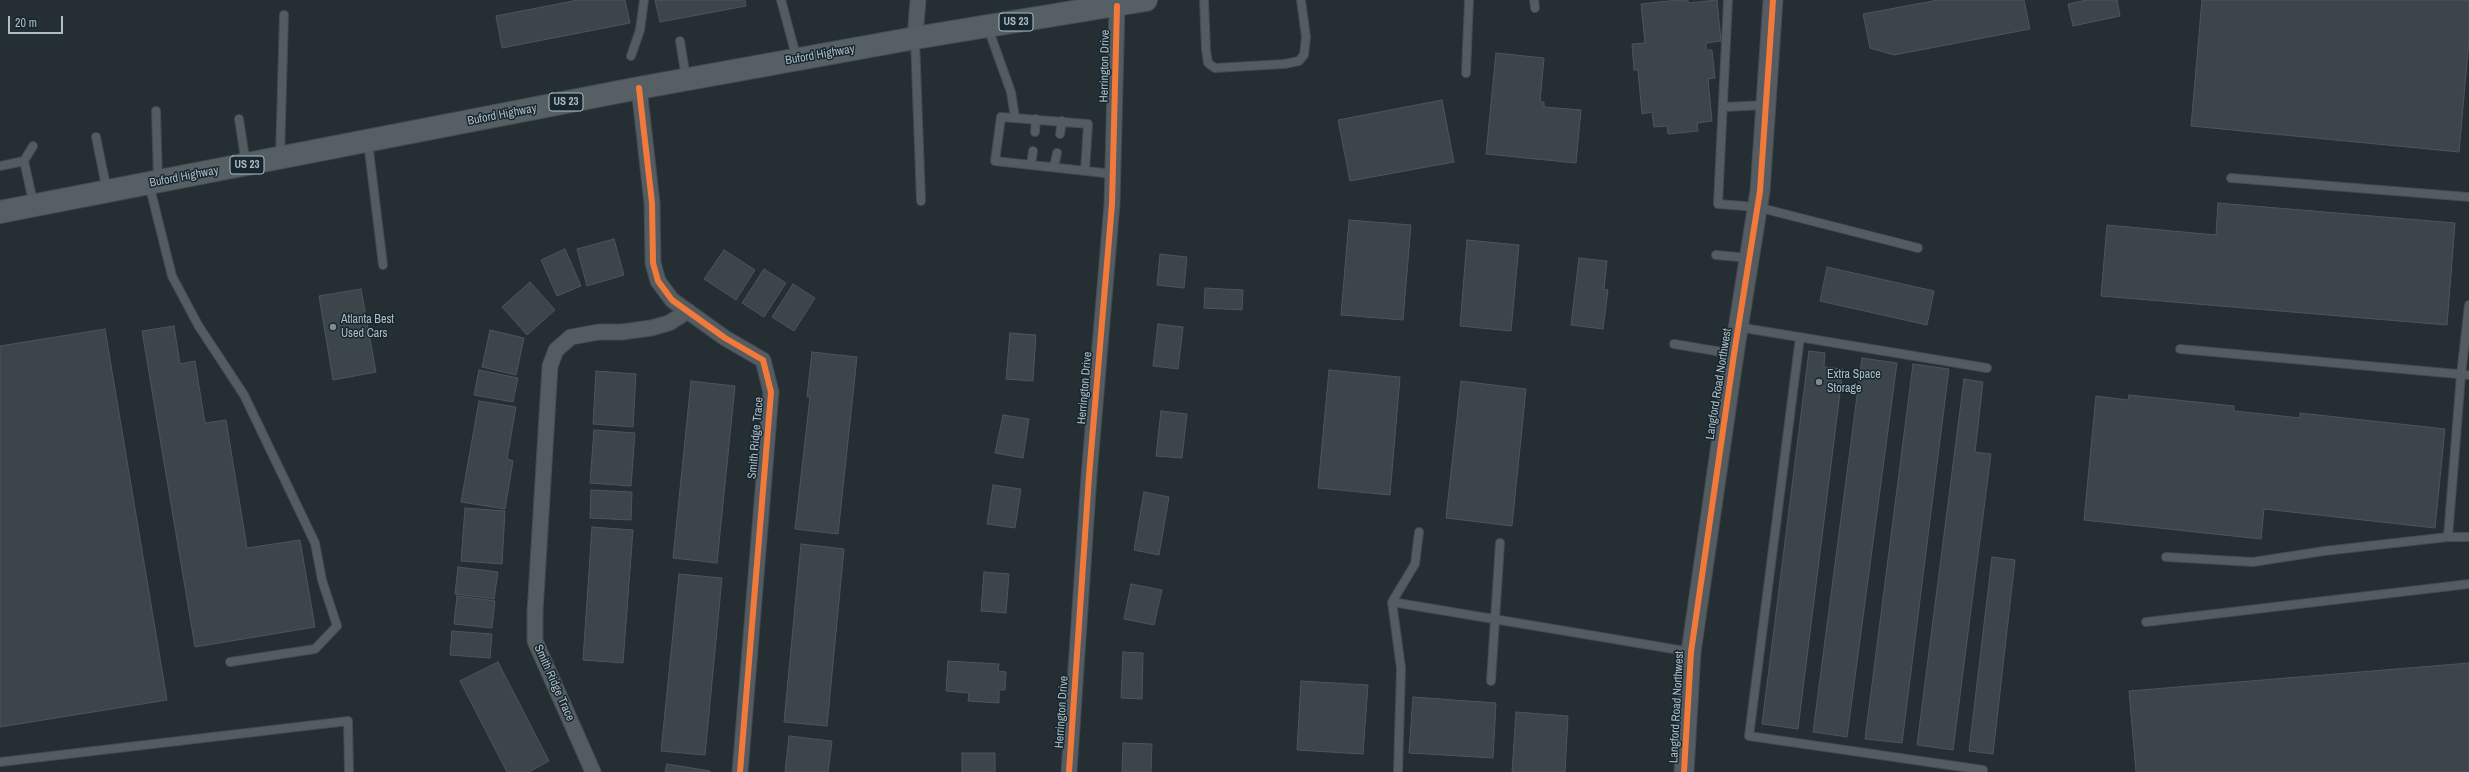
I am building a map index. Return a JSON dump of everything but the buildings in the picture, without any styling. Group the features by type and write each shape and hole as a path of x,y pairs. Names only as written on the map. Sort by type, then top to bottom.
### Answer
{"main road":[{"name":"Buford Highway","path":"0,212 639,88 914,38 1117,6 1146,0"}],"street":[{"path":"914,38 918,0"},
{"name":"Langford Road Northwest","path":"1684,772 1691,652 1738,327 1758,207 1763,163 1773,0"},
{"name":"Herrington Drive","path":"1069,772 1112,174 1117,6"},
{"name":"Smith Ridge Trace","path":"639,88 652,203 653,264 658,281 672,300 725,338 764,360 771,392 740,772"},
{"name":"Smith Ridge Trace","path":"593,772 535,641 535,612 550,366 556,350 571,337 599,332 622,332 651,328 669,323 688,311"}],"lane":[{"path":"631,56 640,30 644,0"},
{"path":"781,0 797,60"},
{"path":"1204,0 1206,50 1208,62 1215,68 1284,64 1299,61 1304,55 1306,37 1301,0"},
{"path":"1466,73 1469,0"},
{"path":"1728,0 1718,204 1758,207 1918,248"},
{"path":"280,158 284,15"},
{"path":"987,27 1011,92 1015,118"},
{"path":"914,38 921,201"},
{"path":"680,42 686,80"},
{"path":"1724,106 1766,105"},
{"path":"156,111 153,183 172,276 198,325 244,395 315,543 322,580 337,626 315,649 230,662"},
{"path":"1085,171 1088,124 1001,117 995,161 1054,167 1085,171 1112,174"},
{"path":"239,119 246,165"},
{"path":"1035,132 1036,119"},
{"path":"1060,134 1062,121"},
{"path":"96,137 107,192"},
{"path":"368,141 383,265"},
{"path":"33,146 24,161 34,206"},
{"path":"1031,165 1033,151"},
{"path":"1054,167 1057,153"},
{"path":"0,166 24,161"},
{"path":"2231,178 2469,197"},
{"path":"1716,255 1749,258"},
{"path":"2448,537 2465,375 2469,305"},
{"path":"1738,327 1987,368"},
{"path":"1800,337 1750,736 1983,770"},
{"path":"1674,344 1734,354"},
{"path":"2180,349 2465,375"},
{"path":"1398,772 1401,668 1392,602 1415,564 1419,532"},
{"path":"2166,557 2253,562 2324,551 2448,537 2469,537"},
{"path":"1492,681 1500,543"},
{"path":"2146,622 2469,584"},
{"path":"1392,602 1691,652"},
{"path":"0,762 348,721 349,772"}],"cycle path":[{"path":"1684,772 1691,652 1734,354 1760,191 1773,0"},
{"path":"1069,772 1089,476 1112,204 1117,6"},
{"path":"639,88 652,203 653,263 658,281 672,300 725,338 763,360 771,392 740,772"}],"place":[{"name":"Atlanta Best Used Cars","path":"333,327"},
{"name":"Extra Space Storage","path":"1819,382"}]}
